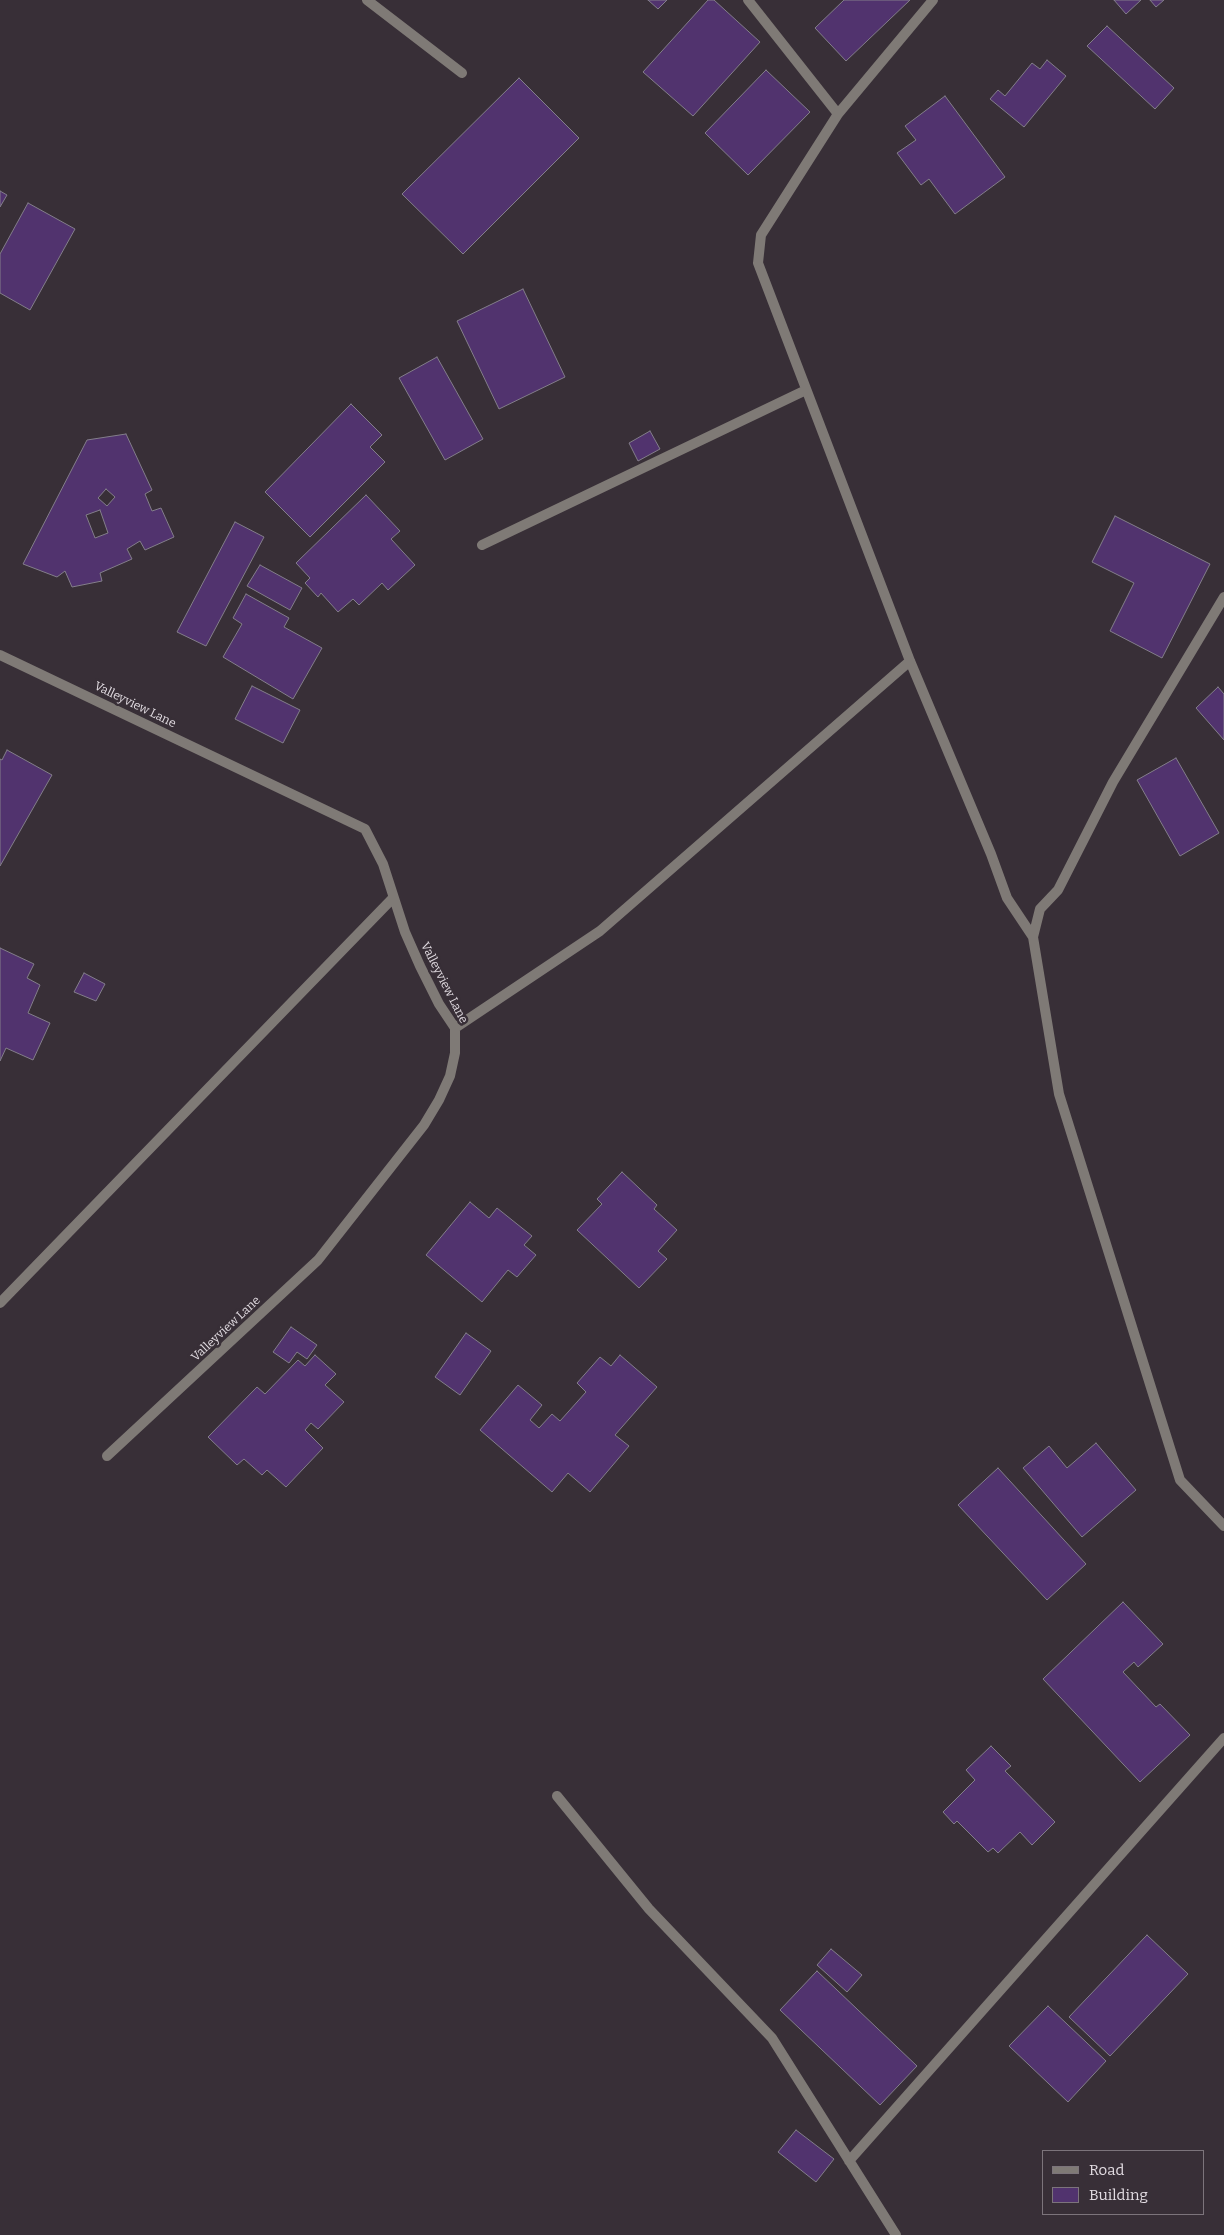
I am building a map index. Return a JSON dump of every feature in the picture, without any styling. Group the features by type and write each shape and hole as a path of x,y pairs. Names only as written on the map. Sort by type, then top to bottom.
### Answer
{"street":[{"path":"367,0 462,73"},
{"path":"748,0 838,114"},
{"path":"933,0 838,114 761,235 758,263 910,661 991,854 1007,898 1033,937"},
{"path":"482,545 806,390"},
{"path":"1224,597 1113,782 1058,890 1040,908 1033,937 1059,1094 1180,1480 1224,1526"},
{"name":"Valleyview Lane","path":"0,655 365,829 383,864 405,932 420,966 439,1004 455,1028 455,1053 450,1076 439,1100 424,1124 318,1260 107,1456"},
{"path":"455,1028 600,931 910,661"},
{"path":"0,1303 393,898"},
{"path":"849,2161 1224,1738"},
{"path":"557,1796 649,1909 772,2038 896,2235"}],"building":[{"path":"648,0 667,0 658,9"},
{"path":"708,0 714,0 760,42 693,116 643,72"},
{"path":"844,0 910,0 846,61 815,28"},
{"path":"1114,0 1141,0 1126,14"},
{"path":"1150,0 1164,0 1156,7"},
{"path":"1107,26 1174,88 1155,109 1087,46"},
{"path":"1047,60 1066,76 1024,127 990,99 998,90 1005,96 1032,63 1040,69"},
{"path":"766,70 810,112 748,175 705,133"},
{"path":"519,78 579,138 463,254 402,194"},
{"path":"945,96 1005,177 955,214 929,179 921,185 897,153 916,140 905,126"},
{"path":"0,191 7,195 0,207"},
{"path":"28,203 75,229 30,310 0,293 0,254"},
{"path":"523,289 565,377 499,409 457,321"},
{"path":"437,357 483,439 445,460 399,378"},
{"path":"351,404 382,435 370,447 385,462 310,537 265,492"},
{"path":"650,431 660,449 638,461 629,443"},
{"path":"126,434 152,490 145,494 152,511 161,508 174,537 145,550 140,541 127,549 132,559 100,573 102,581 72,587 65,571 57,577 23,564 87,440","holes":["106,489 115,497 107,506 98,498","100,510 108,533 95,538 86,515"]},
{"path":"366,495 400,531 391,539 415,565 388,590 382,583 359,605 353,599 338,612 321,593 318,597 305,583 310,578 296,563"},
{"path":"1115,516 1210,564 1162,658 1110,631 1134,583 1092,562"},
{"path":"235,522 264,537 206,646 177,632"},
{"path":"260,565 302,588 290,610 247,586"},
{"path":"246,594 289,618 284,627 322,648 293,699 223,657 242,624 233,618"},
{"path":"252,686 300,710 283,743 235,719"},
{"path":"1218,687 1224,694 1224,740 1196,708"},
{"path":"7,750 52,775 0,866 0,759 2,760"},
{"path":"1176,758 1219,833 1180,856 1137,780"},
{"path":"0,948 34,964 27,978 40,985 28,1013 50,1023 33,1060 6,1048 0,1061"},
{"path":"84,973 105,984 96,1001 74,992"},
{"path":"622,1172 657,1205 654,1209 677,1230 658,1251 667,1259 639,1288 577,1230 602,1204 597,1199"},
{"path":"470,1202 489,1218 497,1208 532,1236 524,1245 536,1255 517,1277 508,1270 482,1302 426,1255"},
{"path":"291,1327 317,1345 307,1359 297,1352 289,1363 273,1352"},
{"path":"466,1333 491,1351 460,1395 435,1377"},
{"path":"315,1355 336,1374 325,1385 344,1402 318,1429 311,1423 305,1430 323,1448 286,1487 267,1470 262,1475 244,1459 237,1465 208,1437 257,1387 265,1394 298,1360 305,1366"},
{"path":"620,1355 657,1387 615,1435 629,1446 590,1492 568,1473 552,1492 480,1430 518,1385 542,1405 530,1420 539,1428 552,1414 560,1421 586,1392 577,1383 600,1357 611,1366"},
{"path":"1096,1443 1136,1490 1082,1537 1023,1468 1049,1446 1067,1468"},
{"path":"998,1468 1086,1564 1047,1600 958,1505"},
{"path":"1123,1602 1163,1644 1138,1667 1134,1662 1123,1672 1156,1707 1160,1704 1190,1735 1140,1782 1043,1679"},
{"path":"991,1746 1011,1766 1005,1771 1055,1822 1032,1845 1020,1832 998,1853 993,1848 988,1852 957,1821 954,1824 943,1812 975,1780 966,1770"},
{"path":"1147,1935 1188,1974 1110,2056 1069,2017"},
{"path":"831,1949 862,1975 847,1992 817,1965"},
{"path":"817,1971 917,2066 880,2105 780,2010"},
{"path":"1048,2006 1106,2061 1068,2102 1009,2046"},
{"path":"796,2130 834,2159 816,2182 778,2152"}]}
